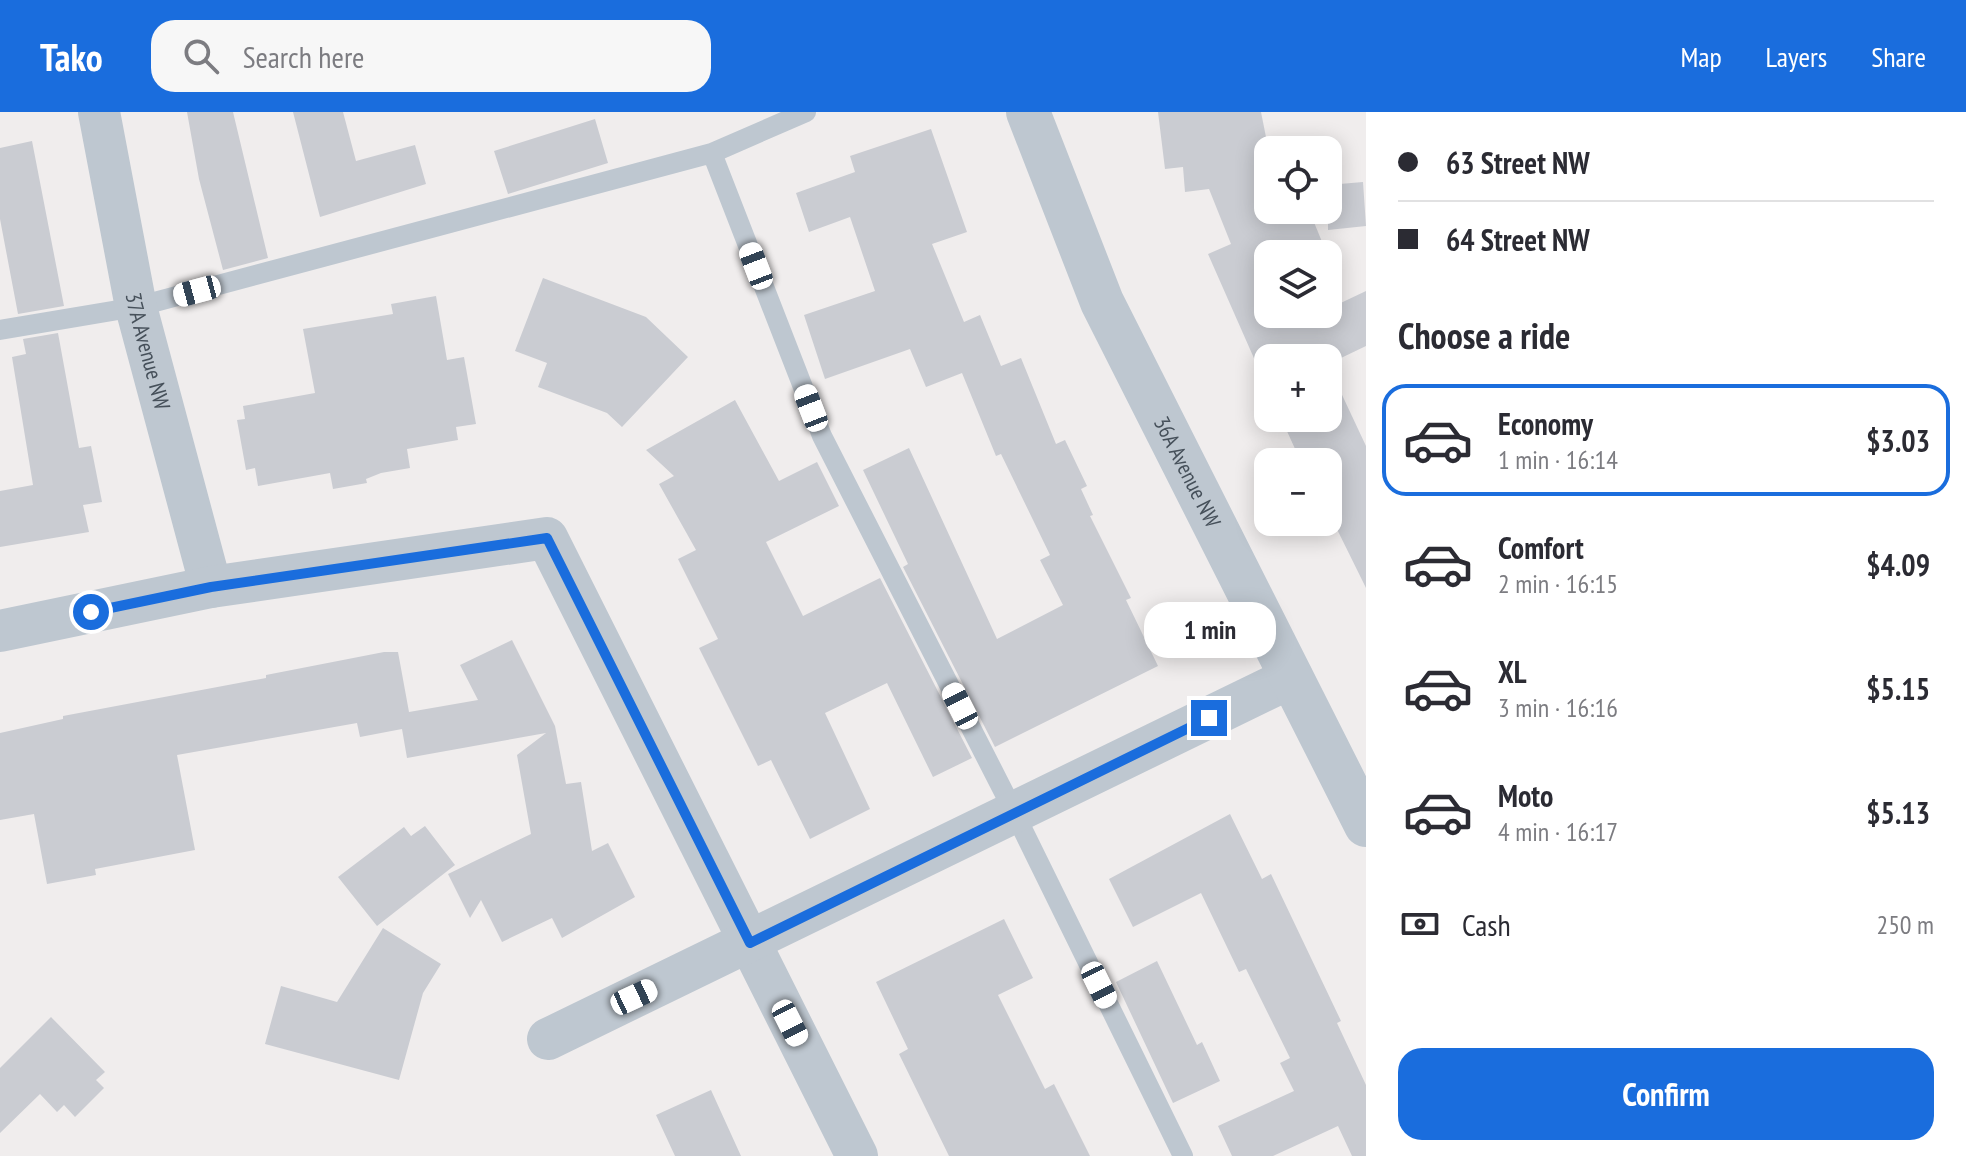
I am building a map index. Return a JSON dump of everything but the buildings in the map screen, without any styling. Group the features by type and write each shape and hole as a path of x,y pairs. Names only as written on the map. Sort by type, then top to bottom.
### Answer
{"street":[{"name":"37A Avenue NW","path":"99,112 136,307 211,587"},
{"name":"36A Avenue NW","path":"1028,112 1102,302 1366,825"},
{"path":"0,631 211,587 547,538 857,1156"},
{"path":"548,1039 1292,677"}],"lane":[{"path":"0,330 136,307 712,153 806,112"},
{"path":"712,153 822,436 1015,814 1183,1156"}],"route":[{"path":"91,612 211,587 547,538 750,943 1209,718"}]}
